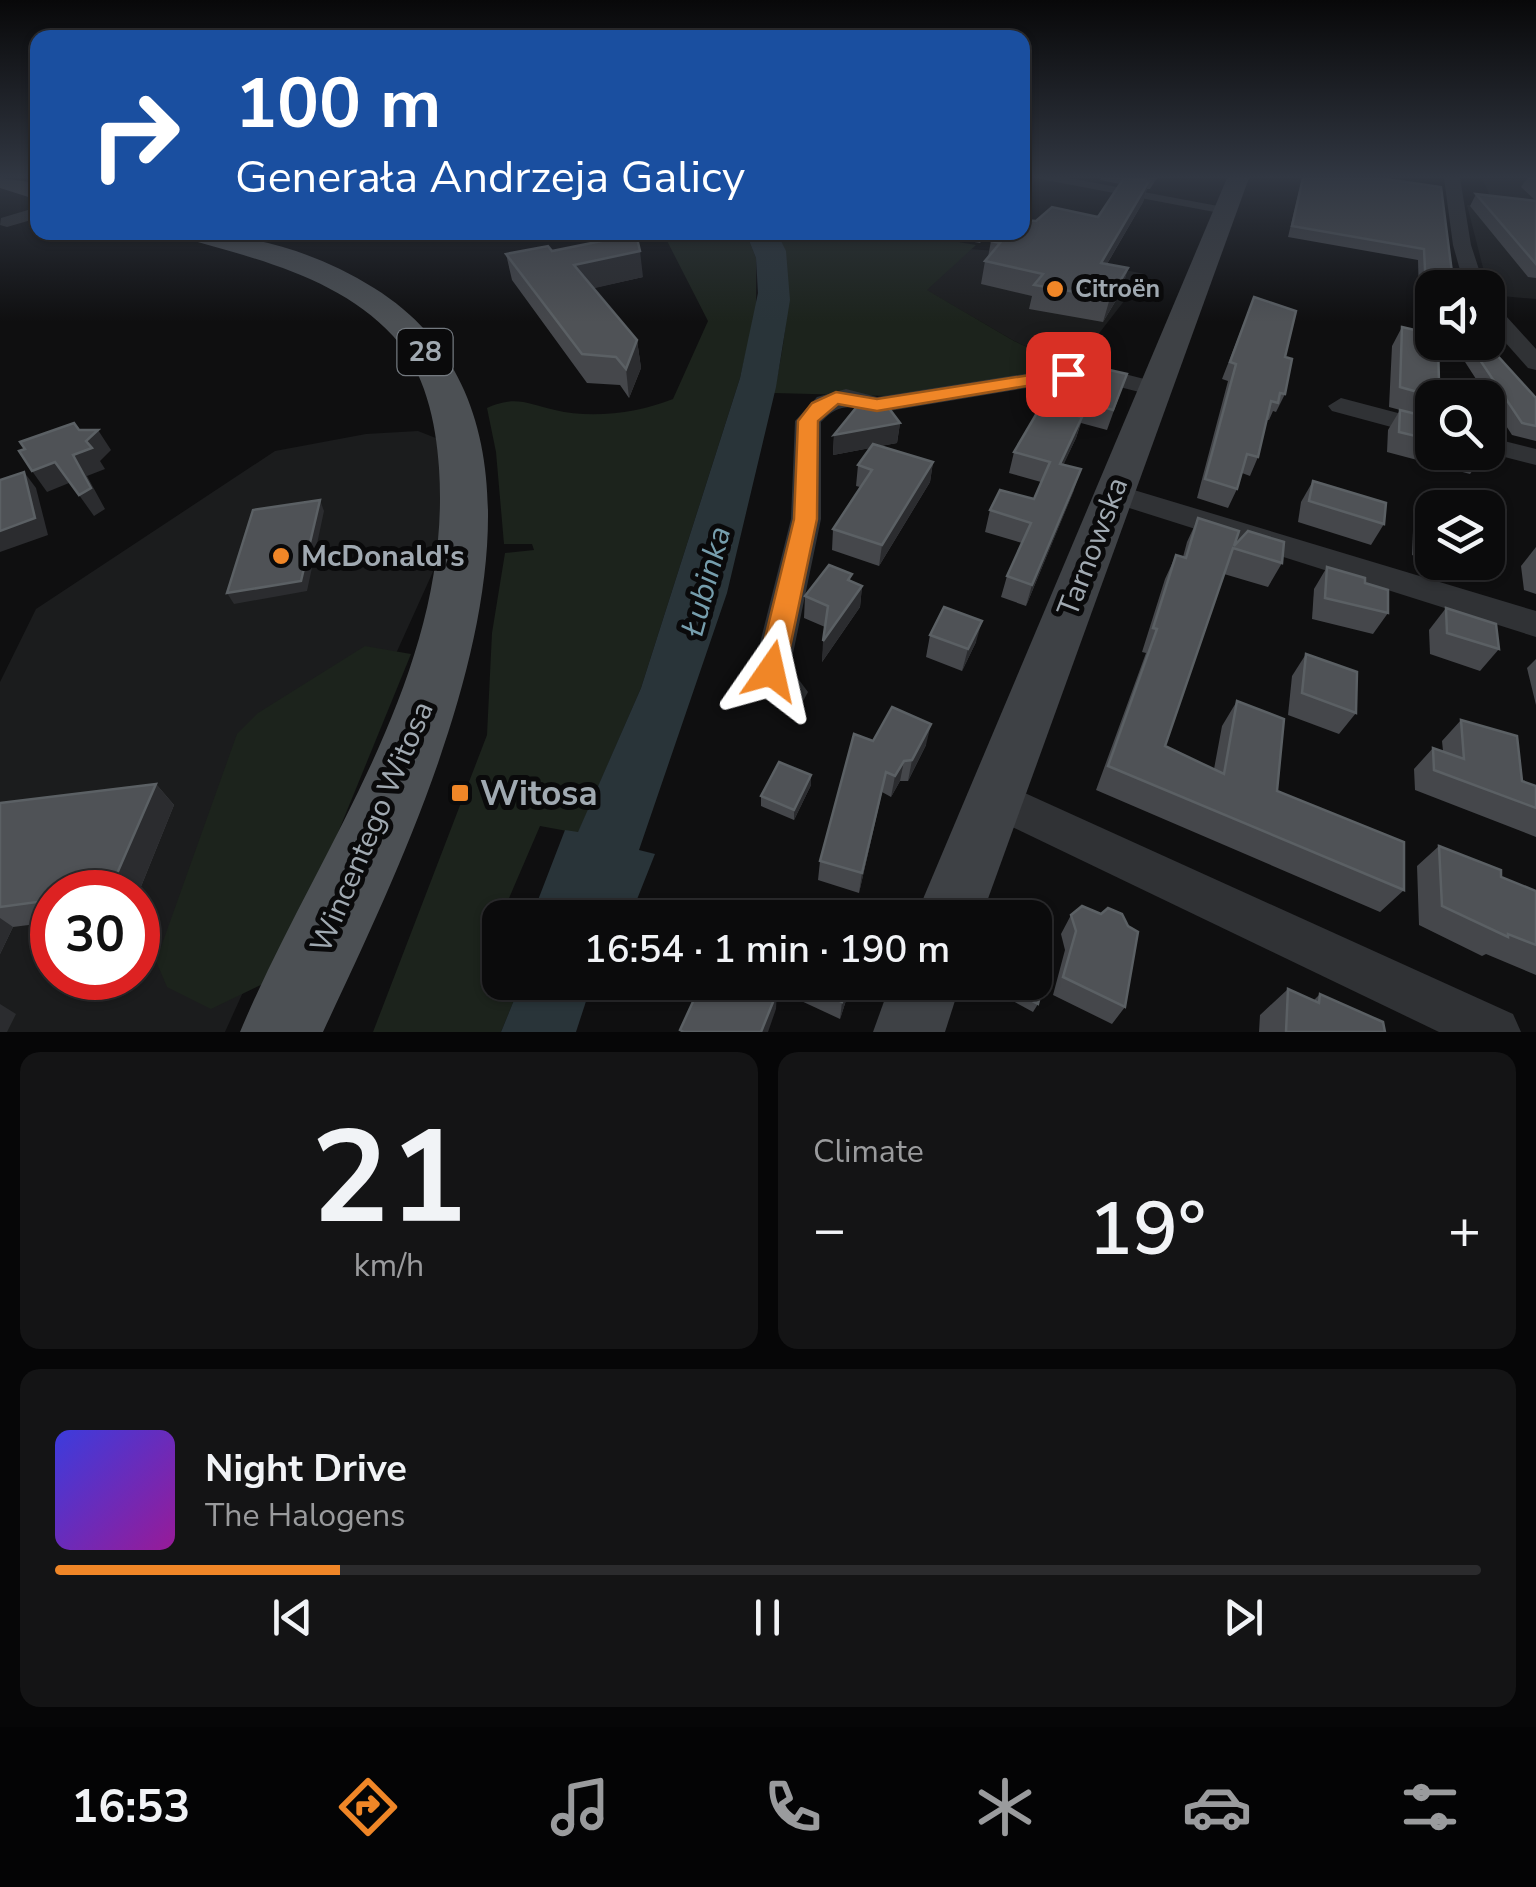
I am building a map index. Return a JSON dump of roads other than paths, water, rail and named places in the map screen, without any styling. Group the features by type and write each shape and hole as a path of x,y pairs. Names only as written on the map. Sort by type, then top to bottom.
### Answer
{"main road":[{"name":"Tarnowska","path":"955,900 1219,226"},
{"name":"Wincentego Witosa","path":"220,240 302,264 376,305 424,350 460,429 466,489 462,560 442,653 408,756 280,1032"},
{"path":"909,1032 920,1000"}],"street":[{"path":"1459,226 1469,270"},
{"path":"1505,328 1536,362"},
{"path":"790,692 771,671 806,519 808,421 818,407 836,398 877,405 1068,374 1105,376 1155,389"},
{"path":"1341,406 1415,426"},
{"path":"1505,449 1536,457"},
{"path":"1114,494 1536,624"},
{"path":"994,798 1495,1032"}],"water":[{"name":"Łubinka","path":"749,240 780,240 786,251 790,300 776,387 727,593 639,850 655,854 637,900 538,900 565,830 578,832 641,688 740,378 758,293 756,258"},
{"path":"514,1000 586,1000 576,1032 501,1032"}],"place":[{"name":"Citroën","path":"1055,289"},
{"name":"McDonald's","path":"281,556"},
{"name":"Witosa","path":"460,793"}]}
